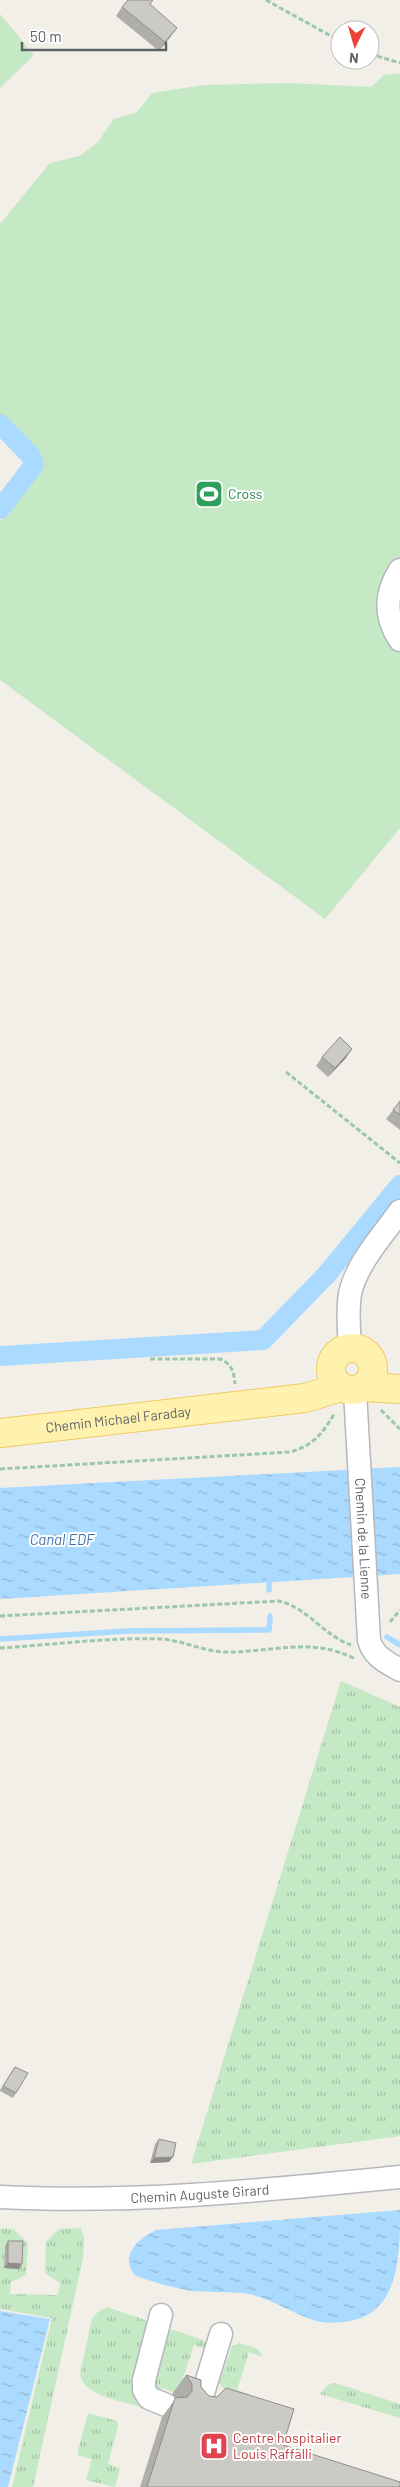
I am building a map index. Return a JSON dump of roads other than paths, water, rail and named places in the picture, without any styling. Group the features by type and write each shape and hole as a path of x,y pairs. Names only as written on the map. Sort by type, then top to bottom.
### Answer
{"main road":[{"path":"351,1375 400,1373"},
{"path":"351,1375 400,1389"},
{"name":"Chemin Michael Faraday","path":"0,1433 236,1404 295,1388 308,1381 351,1375"}],"street":[{"path":"400,570 391,586 388,606 390,622 400,640"},
{"name":"Chemin de la Lienne","path":"400,1211 363,1265 352,1286 349,1311 351,1375 358,1422 366,1646 380,1658 400,1670"},
{"name":"Chemin Auguste Girard","path":"0,2198 71,2200 165,2197 400,2177"},
{"path":"161,2315 144,2385 149,2398 166,2405"},
{"path":"200,2403 221,2334"}],"water":[{"name":"Canal EDF","path":"400,1467 400,1574 0,1599 0,1488"},
{"path":"400,2210 398,2260 389,2291 381,2304 369,2314 349,2321 330,2323 316,2321 266,2299 249,2294 192,2291 171,2287 136,2276 129,2262 132,2249 137,2243 156,2230"},
{"path":"0,2311 50,2319 8,2487 0,2487"}],"waterway":[{"path":"0,424 31,456 34,465 0,509"},
{"path":"327,1274 400,1185"},
{"path":"0,1356 263,1340 331,1270"},
{"path":"269,1575 269,1590"},
{"path":"0,1639 128,1631 269,1630 270,1616"},
{"path":"387,1637 400,1645"}],"place":[{"name":"Cross","path":"209,494"},
{"name":"Centre hospitalier Louis Raffalli","path":"214,2446"}]}
